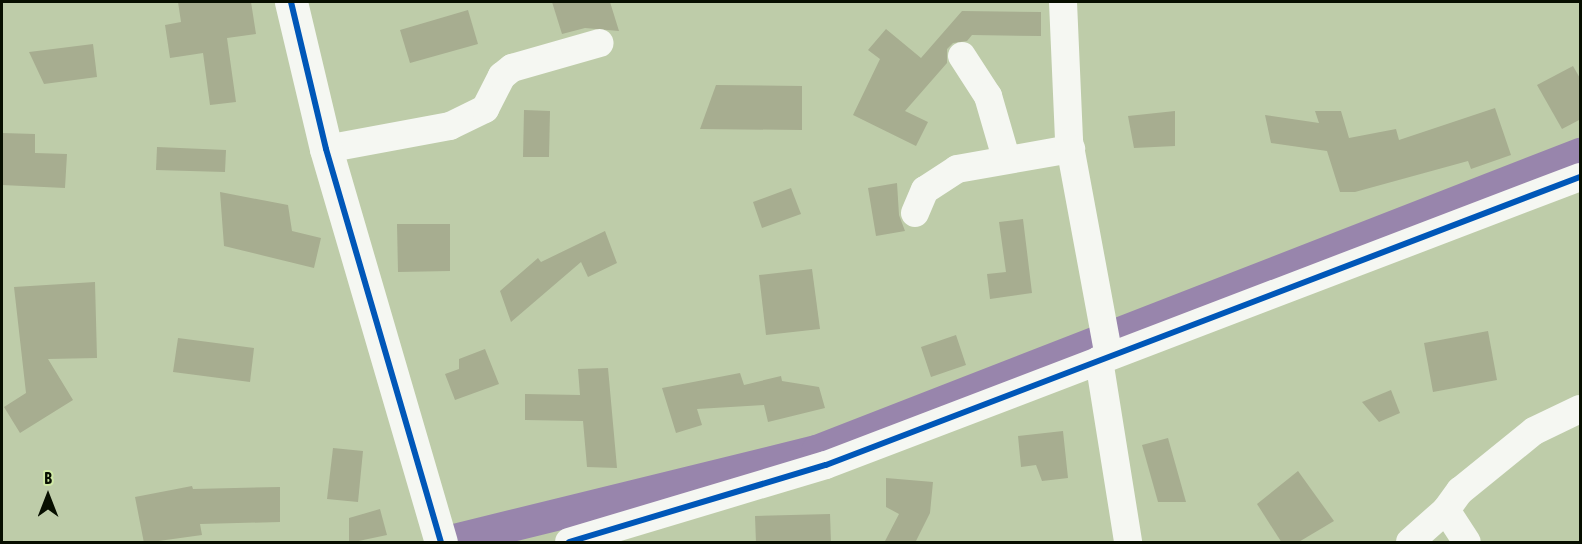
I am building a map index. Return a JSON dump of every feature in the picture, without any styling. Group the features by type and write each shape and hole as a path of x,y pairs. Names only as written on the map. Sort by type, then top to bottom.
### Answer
{"street":[{"path":"291,2 326,149 438,535"},
{"path":"1063,2 1071,149 1102,317 1104,358 1128,543"},
{"path":"326,149 450,126 485,109 502,76 512,68 600,43"},
{"path":"962,56 988,96 1006,158"},
{"path":"915,213 925,190 937,179 957,169 1006,158 1071,149"},
{"path":"569,543 599,538 826,465 1581,177"},
{"path":"1410,543 1446,510 1460,491 1534,431 1581,410"},
{"path":"1446,510 1467,543"}],"building":[{"path":"178,2 251,2 256,34 227,38 236,102 210,105 203,53 170,58 165,25 181,22"},
{"path":"552,2 610,2 619,31 585,28 562,34"},
{"path":"468,10 478,44 410,63 400,30"},
{"path":"962,11 1041,12 1041,36 972,35 967,41 953,43 947,49 947,63 905,111 928,122 916,146 853,115 880,59 868,50 886,29 921,58"},
{"path":"93,44 97,77 44,84 29,52"},
{"path":"1573,66 1581,80 1581,119 1562,129 1537,85"},
{"path":"716,85 802,86 802,130 700,129"},
{"path":"1495,108 1511,155 1471,169 1468,161 1355,192 1340,192 1327,151 1271,143 1265,115 1319,123 1315,111 1341,111 1349,138 1396,129 1399,140"},
{"path":"524,110 550,111 549,157 523,157"},
{"path":"1175,111 1175,146 1134,148 1128,116"},
{"path":"2,133 35,134 35,153 67,154 65,188 2,185"},
{"path":"157,147 226,150 225,172 156,170"},
{"path":"897,183 899,215 905,231 876,236 868,188"},
{"path":"791,188 801,214 762,228 753,202"},
{"path":"220,192 288,205 292,231 321,238 314,268 224,246"},
{"path":"1023,219 1032,293 990,299 987,274 1006,272 999,222"},
{"path":"397,224 450,224 450,271 398,272"},
{"path":"605,231 617,263 588,277 581,262 511,322 500,291 538,258 541,262"},
{"path":"812,269 820,329 766,335 759,275"},
{"path":"95,282 97,358 48,359 73,400 20,433 4,407 26,393 14,287"},
{"path":"1488,331 1497,380 1433,392 1424,343"},
{"path":"956,335 966,365 931,377 921,347"},
{"path":"178,338 254,348 250,382 173,372"},
{"path":"485,349 499,384 455,400 445,374 459,369 459,359"},
{"path":"608,368 617,468 587,467 583,421 525,420 525,394 580,395 578,369"},
{"path":"740,373 744,385 781,376 782,381 819,387 825,408 768,422 764,405 697,409 702,425 676,433 662,388"},
{"path":"1391,390 1400,413 1379,422 1362,402"},
{"path":"1063,431 1068,478 1042,481 1036,465 1021,467 1018,436"},
{"path":"1168,438 1186,502 1158,502 1142,445"},
{"path":"333,448 363,451 358,502 327,499"},
{"path":"1298,471 1334,521 1297,543 1282,543 1257,504"},
{"path":"886,478 933,482 930,513 915,543 884,543 899,514 886,507"},
{"path":"192,486 193,489 280,487 280,522 200,524 202,535 144,543 135,497"},
{"path":"380,509 387,535 349,543 349,518"},
{"path":"830,514 831,543 756,543 755,516"}],"waterway":[{"path":"446,542 817,451 1580,154"}],"cycle path":[{"path":"291,2 326,149 441,542"},
{"path":"569,542 826,465 1580,177"}]}
